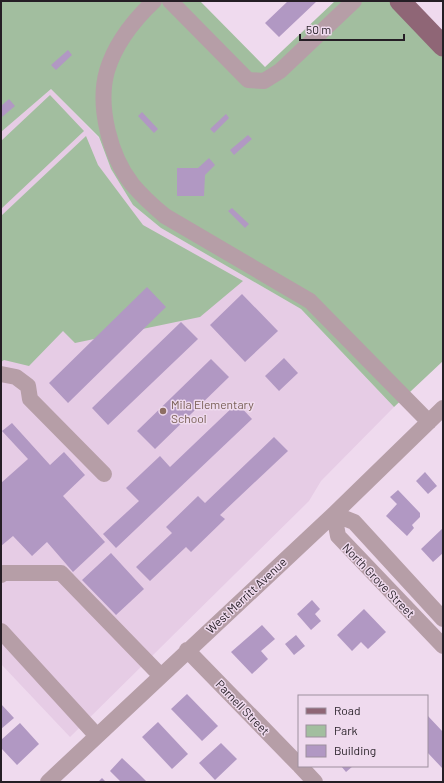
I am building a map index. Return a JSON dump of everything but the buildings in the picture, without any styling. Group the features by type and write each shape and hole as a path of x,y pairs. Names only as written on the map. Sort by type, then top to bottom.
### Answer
{"main road":[{"path":"400,1 443,46"}],"street":[{"path":"154,1 138,16 120,42 107,71 104,100 106,128 120,162 131,183 146,200 165,216 310,301 429,422"},
{"path":"170,1 248,80 264,81 280,71 354,1"},
{"path":"1,374 16,376 28,386 30,399 104,474"},
{"name":"West Merritt Avenue","path":"48,782 160,675 334,514 443,408"},
{"name":"North Grove Street","path":"334,514 354,522 443,619"},
{"name":"North Grove Street","path":"334,514 338,536 443,646"},
{"path":"1,575 3,573 61,573 160,675"},
{"path":"409,610 422,597"},
{"path":"1,631 97,736"},
{"name":"Parnell Street","path":"187,650 298,765"},
{"name":"Parnell Street","path":"300,767 315,782"}],"shaded area":[{"path":"51,89 99,138 111,169 133,205 161,228 301,309 394,407 321,481 309,501 70,737 1,664 1,132"}],"green space":[{"path":"1,1 200,1 265,67 335,1 400,1 443,46 443,361 394,407 301,309 161,228 133,205 111,169 99,137 51,89 1,132"},
{"path":"50,95 84,131 1,209 1,141"},
{"path":"86,136 98,165 143,225 243,281 200,317 75,343 63,331 29,366 4,360 1,362 1,216"}],"place":[{"name":"Mila Elementary School","path":"163,411"}]}
